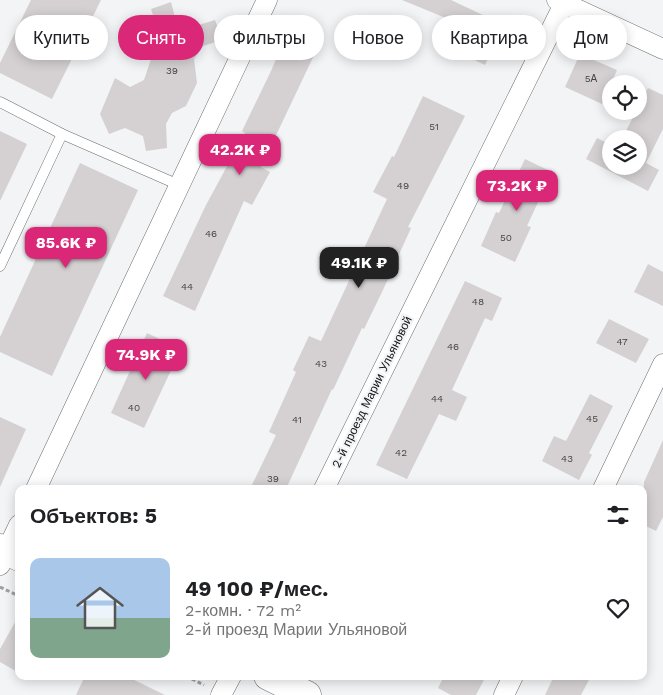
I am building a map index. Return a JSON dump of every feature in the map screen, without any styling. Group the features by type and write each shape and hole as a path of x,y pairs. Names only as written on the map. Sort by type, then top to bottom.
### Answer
{"street":[{"path":"38,485 267,0"},
{"path":"562,1 663,49"},
{"name":"2-й проезд Марии Ульяновой","path":"326,485 562,1"},
{"path":"605,485 663,364"},
{"path":"6,555 15,534"},
{"path":"221,695 229,680"},
{"path":"276,680 307,695"},
{"path":"504,695 511,680"}],"lane":[{"path":"0,102 62,134 179,185"},
{"path":"0,266 62,134"}],"path":[{"path":"0,587 15,594"}],"building":[{"path":"31,0 101,0 94,15 24,15"},
{"path":"402,0 451,0 483,15 439,15"},
{"path":"171,2 174,15 153,15 151,9"},
{"path":"214,20 214,43 204,46 204,23"},
{"path":"15,33 15,60 71,60 52,99 0,73 0,63"},
{"path":"151,60 194,60 197,83 186,106 172,113 166,124 167,148 146,151 143,136 125,128 109,134 100,114 115,78 130,87 144,80"},
{"path":"276,60 312,60 261,167 270,172 252,205 244,201 195,311 163,296 206,205 245,133 242,131"},
{"path":"474,60 487,60 485,65"},
{"path":"577,60 594,60 617,70 615,75 602,75 602,104 565,87"},
{"path":"648,88 663,95 663,129 647,161 647,130 626,130 632,120 647,120"},
{"path":"423,96 465,116 408,227 411,228 383,290 332,389 288,485 252,485 276,435 269,432 296,372 293,370 309,336 321,341 387,199 373,192 392,156 394,157"},
{"path":"0,131 27,144 0,201"},
{"path":"597,138 602,140 602,167 586,159"},
{"path":"525,159 552,172 527,226 531,227 515,262 481,246 496,212 499,213"},
{"path":"80,163 138,190 52,376 0,352 0,337"},
{"path":"647,164 659,170 648,191 617,175 647,175"},
{"path":"648,264 663,272 663,306 634,292"},
{"path":"465,281 502,298 492,321 485,318 452,390 467,397 456,421 439,414 407,479 376,465"},
{"path":"609,319 649,339 636,363 596,343"},
{"path":"147,333 181,349 144,428 111,413"},
{"path":"590,394 613,406 589,453 592,455 579,480 542,461 554,436 566,441"},
{"path":"0,417 26,429 0,487"},
{"path":"663,440 663,517 656,531 647,526 647,485 644,485"},
{"path":"15,622 15,671 0,662 0,649"},
{"path":"83,680 134,680 165,695 76,695"},
{"path":"442,680 484,680 476,695 451,695 438,688"},
{"path":"552,680 589,680 581,695 545,695"}]}
